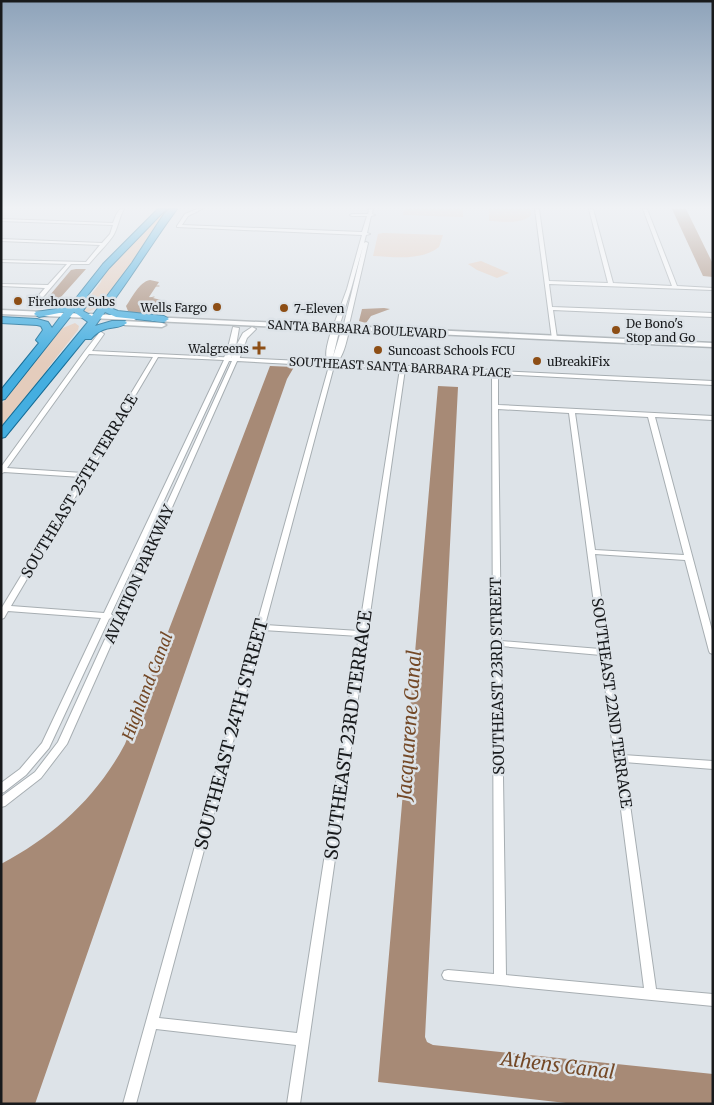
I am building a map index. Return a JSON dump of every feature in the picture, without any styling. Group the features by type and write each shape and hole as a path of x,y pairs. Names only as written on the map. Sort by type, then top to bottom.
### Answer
{"highway":[{"path":"1,397 110,261"},
{"path":"1,435 48,381 138,261"},
{"path":"39,314 68,307 95,274 101,271"},
{"path":"48,381 51,369 82,328 78,308 99,282 101,271"},
{"path":"106,304 109,311 116,314 164,319"},
{"path":"63,318 95,319"},
{"path":"1,319 38,322 45,324 48,328 46,334 21,364 11,384"},
{"path":"48,381 61,372 95,329 108,324 122,323"}],"main road":[{"path":"1,312 39,314 63,318"},
{"path":"1,319 63,318"},
{"name":"SANTA BARBARA BOULEVARD","path":"95,319 122,323 236,328 252,325"},
{"name":"SANTA BARBARA BOULEVARD","path":"95,319 164,319 335,330 713,345"},
{"path":"179,325 240,327 252,325"},
{"name":"SANTA BARBARA BOULEVARD","path":"345,330 713,349"}],"street":[{"path":"1,261 70,264 87,263 89,261"},
{"path":"335,330 357,261"},
{"path":"345,330 360,261"},
{"path":"544,261 554,338"},
{"path":"605,261 611,285"},
{"path":"665,261 675,287"},
{"path":"36,302 70,264"},
{"path":"547,282 713,289"},
{"path":"1,285 50,287"},
{"path":"344,301 351,304 349,315"},
{"path":"550,308 713,314"},
{"name":"AVIATION PARKWAY","path":"1,789 23,772 46,745 231,360 252,325"},
{"name":"AVIATION PARKWAY","path":"1,804 38,774 57,752 119,617 231,360 236,328"},
{"name":"SOUTHEAST 24TH STREET","path":"332,364 329,356 335,330"},
{"name":"SOUTHEAST 24TH STREET","path":"129,1104 332,364 338,356 345,330"},
{"path":"2,471 101,334"},
{"name":"SOUTHEAST SANTA BARBARA PLACE","path":"87,352 713,383"},
{"name":"SOUTHEAST 25TH TERRACE","path":"3,612 156,356"},
{"name":"SOUTHEAST 23RD TERRACE","path":"293,1104 403,367"},
{"name":"SOUTHEAST 23RD STREET","path":"495,372 500,980"},
{"path":"495,407 713,418"},
{"name":"SOUTHEAST 22ND TERRACE","path":"572,411 651,994"},
{"path":"651,415 713,651"},
{"path":"2,471 84,475"},
{"path":"592,552 688,558"},
{"path":"3,612 119,617"},
{"path":"260,627 364,634"},
{"path":"497,643 605,652"},
{"path":"620,758 713,766"},
{"path":"448,975 713,1000"},
{"path":"151,1024 303,1040"}],"shaded area":[{"path":"115,261 134,261 102,305 88,312 82,312 83,305 101,282 103,275"},
{"path":"481,261 509,273 497,278 468,264"},
{"path":"75,323 79,326 78,330 48,368 44,381 1,430 1,405 58,330"}],"water":[{"path":"696,261 711,261 713,277 703,276"},
{"path":"86,269 52,307 40,307 71,270"},
{"path":"150,280 159,282 149,297 161,300 154,309 147,313 139,314 128,311 126,306 136,291 142,284"},
{"path":"362,309 390,309 371,316 366,323 359,321"},
{"path":"270,366 294,367 287,379 275,413 35,1104 1,1104 1,864 39,841 72,813 101,781 125,744"},
{"path":"438,386 458,387 425,1037 427,1042 433,1045 713,1074 713,1104 575,1104 378,1082"}],"waterway":[{"path":"150,298 154,297"}],"place":[{"name":"Firehouse Subs","path":"18,301"},
{"name":"Wells Fargo","path":"217,307"},
{"name":"7-Eleven","path":"284,308"},
{"name":"De Bono's Stop and Go","path":"616,330"},
{"name":"Walgreens","path":"259,348"},
{"name":"Suncoast Schools FCU","path":"378,350"},
{"name":"uBreakiFix","path":"537,361"}],"water label":[{"name":"Highland Canal","path":"147,686"},
{"name":"Jacquarene Canal","path":"409,725"},
{"name":"Athens Canal","path":"558,1065"}]}
